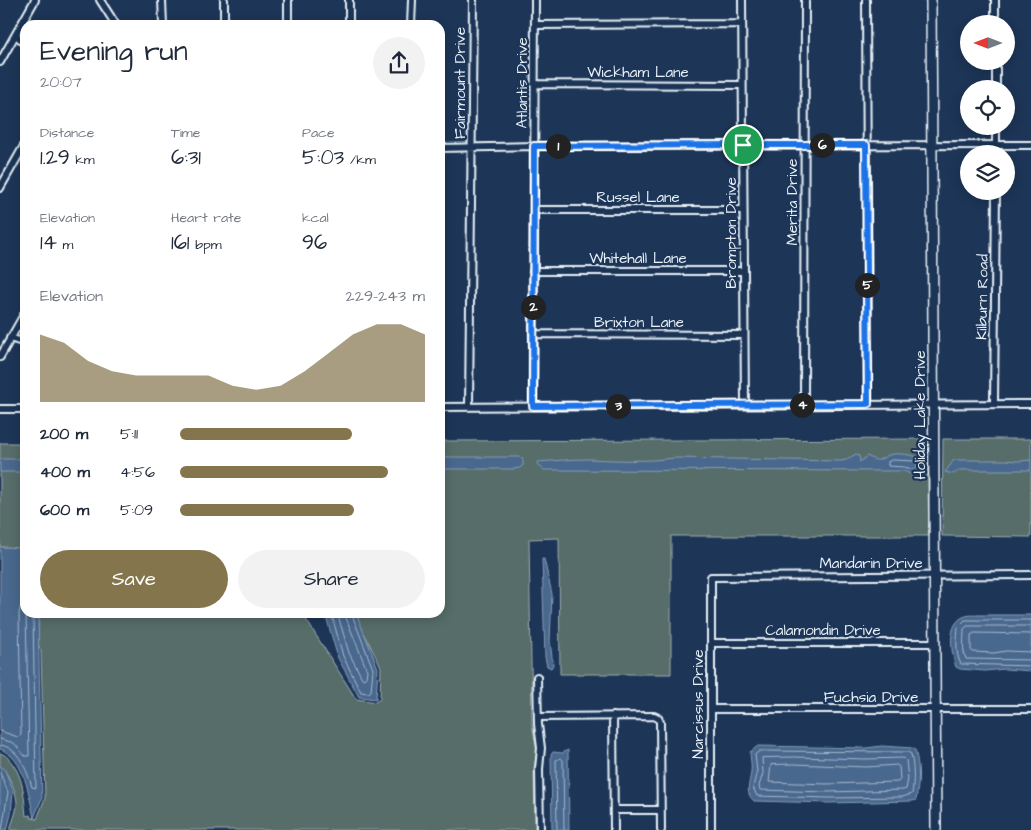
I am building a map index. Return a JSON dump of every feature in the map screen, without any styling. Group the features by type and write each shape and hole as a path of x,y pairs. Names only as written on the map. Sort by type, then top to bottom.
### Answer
{"street":[{"path":"24,20 35,0"},
{"path":"100,0 113,20"},
{"path":"162,0 163,20"},
{"path":"224,0 224,20"},
{"path":"288,0 288,20"},
{"path":"349,0 349,20"},
{"path":"412,0 412,20"},
{"name":"Fairmount Drive","path":"469,407 473,0"},
{"name":"Atlantis Drive","path":"533,406 535,0"},
{"name":"Brompton Drive","path":"742,0 744,405"},
{"name":"Merita Drive","path":"804,405 805,0"},
{"path":"866,0 868,404"},
{"name":"Holiday Lake Drive","path":"931,0 936,830"},
{"path":"995,0 995,15"},
{"path":"535,25 742,24"},
{"path":"0,62 20,28"},
{"path":"16,35 20,39"},
{"name":"Wickham Lane","path":"534,84 742,85"},
{"path":"996,135 996,145 1031,144"},
{"path":"445,148 960,145"},
{"path":"0,188 20,153"},
{"name":"Kilburn Road","path":"994,404 996,200"},
{"name":"Russel Lane","path":"534,210 743,210"},
{"name":"Whitehall Lane","path":"533,271 744,271"},
{"path":"0,357 20,321"},
{"name":"Brixton Lane","path":"533,334 744,335"},
{"path":"10,338 20,341"},
{"path":"445,407 1031,404"},
{"path":"0,409 20,409"},
{"name":"Mandarin Drive","path":"711,577 1031,575"},
{"name":"Narcissus Drive","path":"711,577 711,830"},
{"name":"Calamondin Drive","path":"711,643 934,643"},
{"path":"537,677 541,748 539,769 540,830"},
{"name":"Fuchsia Drive","path":"711,708 1031,709"},
{"path":"613,716 614,830"},
{"path":"538,717 654,716 659,719 661,830"},
{"path":"614,810 660,810"}],"green space":[{"path":"927,439 929,536 671,536 671,674 560,674 559,538 529,539 532,724 537,752 534,768 535,830 10,830 17,801 10,779 0,766 0,753 9,760 19,775 23,788 26,816 30,815 31,818 37,819 45,798 41,651 38,646 39,618 305,618 356,699 376,702 380,699 381,667 356,618 445,618 445,441"},
{"path":"943,439 1031,439 1031,537 942,536"},
{"path":"0,443 20,443 20,548 0,547"}],"water":[{"path":"856,454 859,456 860,462 867,456 877,460 892,454 915,456 922,459 922,472 910,474 904,471 544,470 537,464 537,462 575,459 641,460 674,458 841,461"},
{"path":"445,457 519,457 523,459 523,465 520,468 445,469"},
{"path":"0,459 20,459 20,472 0,472"},
{"path":"954,460 1031,460 1031,470 959,470 954,474 945,472"},
{"path":"0,547 20,548 20,618 38,618 42,798 34,818 28,789 20,769 15,760 0,749"},
{"path":"542,559 544,559 552,594 550,641 553,665 551,668 547,666 545,657"},
{"path":"971,615 1031,615 1031,671 1005,669 985,671 956,667 952,652 954,628 957,621"},
{"path":"326,618 358,618 378,668 376,699 359,697 338,658"},
{"path":"758,746 866,748 882,746 912,748 917,756 918,769 916,800 828,803 754,801 748,791 751,769 750,752"},
{"path":"568,750 569,830 552,830 551,755 553,752 562,753"},
{"path":"0,766 5,770 13,791 11,814 7,830 0,830"}],"route":[{"path":"743,145 866,145 868,404 533,406 534,146 743,145"}]}
